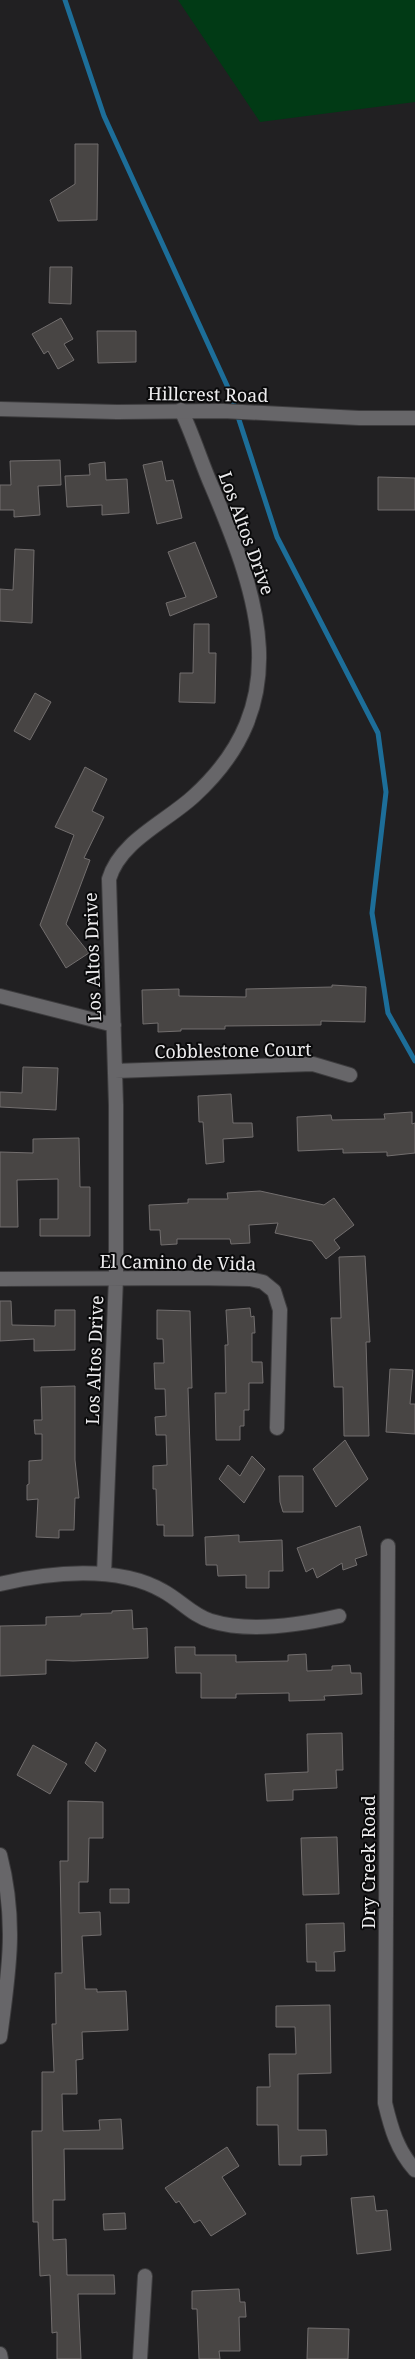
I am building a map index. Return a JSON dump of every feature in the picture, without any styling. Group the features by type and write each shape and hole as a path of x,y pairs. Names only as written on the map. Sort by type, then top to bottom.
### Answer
{"street":[{"name":"Hillcrest Road","path":"0,409 117,412 181,410 359,418 415,418"},
{"name":"Los Altos Drive","path":"104,1574 116,1278 114,1025 107,888 111,872 126,849 193,797 226,761 241,737 248,719 260,662 260,637 247,580 228,526 181,410"},
{"path":"0,996 114,1025"},
{"name":"Cobblestone Court","path":"115,1071 314,1064 350,1075"},
{"name":"El Camino de Vida","path":"0,1279 250,1279 270,1286 279,1302 280,1310 277,1428"},
{"name":"Dry Creek Road","path":"388,1546 385,2103 392,2134 405,2159 415,2170"},
{"path":"0,1584 46,1577 104,1574 145,1582 164,1591 196,1615 227,1625 292,1624 339,1616"},
{"path":"0,1855 11,1915 11,1939 0,2037"},
{"path":"140,2359 145,2276"},
{"path":"0,2354 1,2359"}],"green space":[{"path":"178,0 415,0 415,102 260,122"}],"building":[{"path":"75,144 98,144 97,220 58,221 50,200 75,184"},
{"path":"50,267 72,267 71,304 49,303"},
{"path":"61,318 73,339 64,344 74,360 58,369 48,351 44,354 32,334"},
{"path":"97,331 136,331 136,362 98,363"},
{"path":"60,460 61,485 38,486 40,515 14,517 14,510 0,510 0,485 11,485 10,461"},
{"path":"162,461 166,481 173,480 182,518 157,524 143,465"},
{"path":"105,462 106,480 127,479 129,513 102,515 102,505 67,507 65,476 90,475 89,464"},
{"path":"378,477 415,478 415,510 378,510"},
{"path":"195,542 217,597 170,616 166,603 186,597 168,552"},
{"path":"15,549 34,550 32,623 0,621 0,589 13,590"},
{"path":"194,624 209,624 209,653 216,653 215,703 179,702 180,673 193,673"},
{"path":"35,693 51,702 30,740 14,731"},
{"path":"85,767 107,779 92,811 104,817 84,858 90,860 66,924 89,953 66,968 40,925 74,835 55,827"},
{"path":"332,985 366,987 365,1022 321,1021 321,1025 225,1026 225,1029 181,1029 181,1031 158,1032 158,1023 143,1024 142,990 179,989 179,996 246,997 246,989 332,987"},
{"path":"23,1067 58,1068 56,1110 0,1107 0,1092 22,1093"},
{"path":"231,1094 233,1123 252,1123 253,1137 223,1139 224,1162 206,1164 203,1122 199,1122 198,1096"},
{"path":"412,1112 412,1124 415,1123 415,1153 387,1156 387,1152 343,1153 343,1149 298,1151 297,1117 331,1115 332,1120 385,1119 384,1114"},
{"path":"79,1138 80,1187 90,1187 90,1236 40,1236 40,1219 58,1219 58,1179 17,1180 18,1227 0,1227 0,1152 33,1153 33,1139"},
{"path":"260,1191 324,1205 334,1198 354,1225 334,1240 340,1248 326,1259 312,1241 275,1233 278,1223 249,1225 250,1243 231,1244 230,1239 177,1239 177,1244 161,1245 160,1230 150,1230 149,1205 188,1203 188,1199 228,1199 227,1193"},
{"path":"365,1256 370,1342 366,1342 369,1436 344,1436 343,1387 334,1387 331,1318 341,1318 339,1257"},
{"path":"0,1301 11,1301 12,1325 55,1326 55,1310 75,1310 75,1350 34,1351 34,1339 0,1341"},
{"path":"250,1308 251,1317 254,1316 255,1333 252,1333 252,1362 262,1362 263,1383 249,1383 249,1410 244,1410 244,1426 240,1426 240,1440 216,1440 215,1393 226,1393 225,1345 228,1345 226,1310"},
{"path":"157,1310 190,1311 192,1388 188,1388 193,1536 164,1536 164,1525 157,1525 156,1489 153,1489 153,1466 167,1465 166,1435 156,1435 155,1417 166,1416 165,1389 155,1389 154,1363 164,1363 163,1339 157,1339"},
{"path":"390,1369 413,1370 410,1404 415,1404 415,1434 386,1432"},
{"path":"75,1386 75,1460 79,1498 75,1498 74,1530 59,1530 59,1538 36,1537 38,1499 27,1500 27,1485 29,1484 29,1461 42,1460 42,1434 35,1434 34,1420 42,1420 41,1387"},
{"path":"345,1440 368,1479 336,1507 313,1469"},
{"path":"252,1456 265,1469 244,1503 219,1479 228,1465 240,1476"},
{"path":"279,1476 303,1476 303,1512 283,1512 280,1502"},
{"path":"360,1526 367,1555 355,1559 357,1565 343,1570 342,1563 317,1578 313,1568 306,1572 297,1548"},
{"path":"239,1535 239,1542 282,1540 283,1571 269,1571 269,1588 246,1588 246,1575 218,1576 217,1565 206,1565 205,1537"},
{"path":"132,1610 133,1629 147,1628 148,1658 73,1661 46,1660 46,1674 0,1676 0,1626 46,1625 46,1617 81,1616 81,1614"},
{"path":"175,1647 195,1647 195,1655 236,1655 236,1662 288,1661 288,1655 306,1654 307,1671 332,1670 332,1666 350,1665 351,1673 361,1673 362,1694 324,1696 325,1700 289,1701 289,1693 236,1694 236,1698 201,1698 201,1673 176,1673"},
{"path":"342,1733 343,1770 336,1770 337,1788 293,1790 293,1800 267,1801 265,1774 308,1772 307,1734"},
{"path":"96,1742 106,1750 95,1772 85,1763"},
{"path":"33,1745 67,1764 50,1794 17,1775"},
{"path":"68,1801 103,1802 103,1838 89,1838 88,1882 79,1882 79,1913 100,1912 101,1935 82,1936 85,1989 97,1989 97,1992 126,1991 128,2030 82,2032 83,2059 76,2060 77,2094 62,2094 63,2131 100,2130 99,2120 121,2119 123,2149 64,2149 65,2200 53,2200 53,2240 66,2239 67,2275 114,2275 115,2294 78,2294 81,2359 57,2359 57,2332 52,2333 50,2275 40,2276 38,2222 33,2222 32,2131 42,2131 42,2072 54,2072 52,2024 56,2024 55,1973 62,1973 60,1861 68,1861"},
{"path":"337,1837 339,1894 303,1895 301,1838"},
{"path":"110,1889 129,1889 129,1903 110,1903"},
{"path":"344,1923 345,1951 334,1952 335,1971 316,1971 316,1962 307,1962 306,1924"},
{"path":"330,2005 331,2073 298,2074 298,2130 326,2130 327,2155 301,2156 301,2165 279,2165 278,2125 257,2125 257,2087 270,2087 269,2054 296,2054 295,2027 276,2027 276,2006"},
{"path":"227,2147 239,2166 222,2177 246,2214 211,2236 200,2220 194,2223 179,2201 176,2203 165,2188"},
{"path":"374,2196 376,2211 387,2210 391,2250 357,2254 351,2198"},
{"path":"125,2213 126,2229 104,2230 103,2214"},
{"path":"239,2289 240,2302 245,2302 246,2317 239,2317 240,2351 219,2351 220,2359 199,2359 197,2309 192,2309 192,2291"},
{"path":"308,2328 349,2329 348,2359 307,2359"}],"waterway":[{"path":"65,0 104,116 230,392 277,537 378,733 386,792 372,913 388,1013 415,1061"}]}
